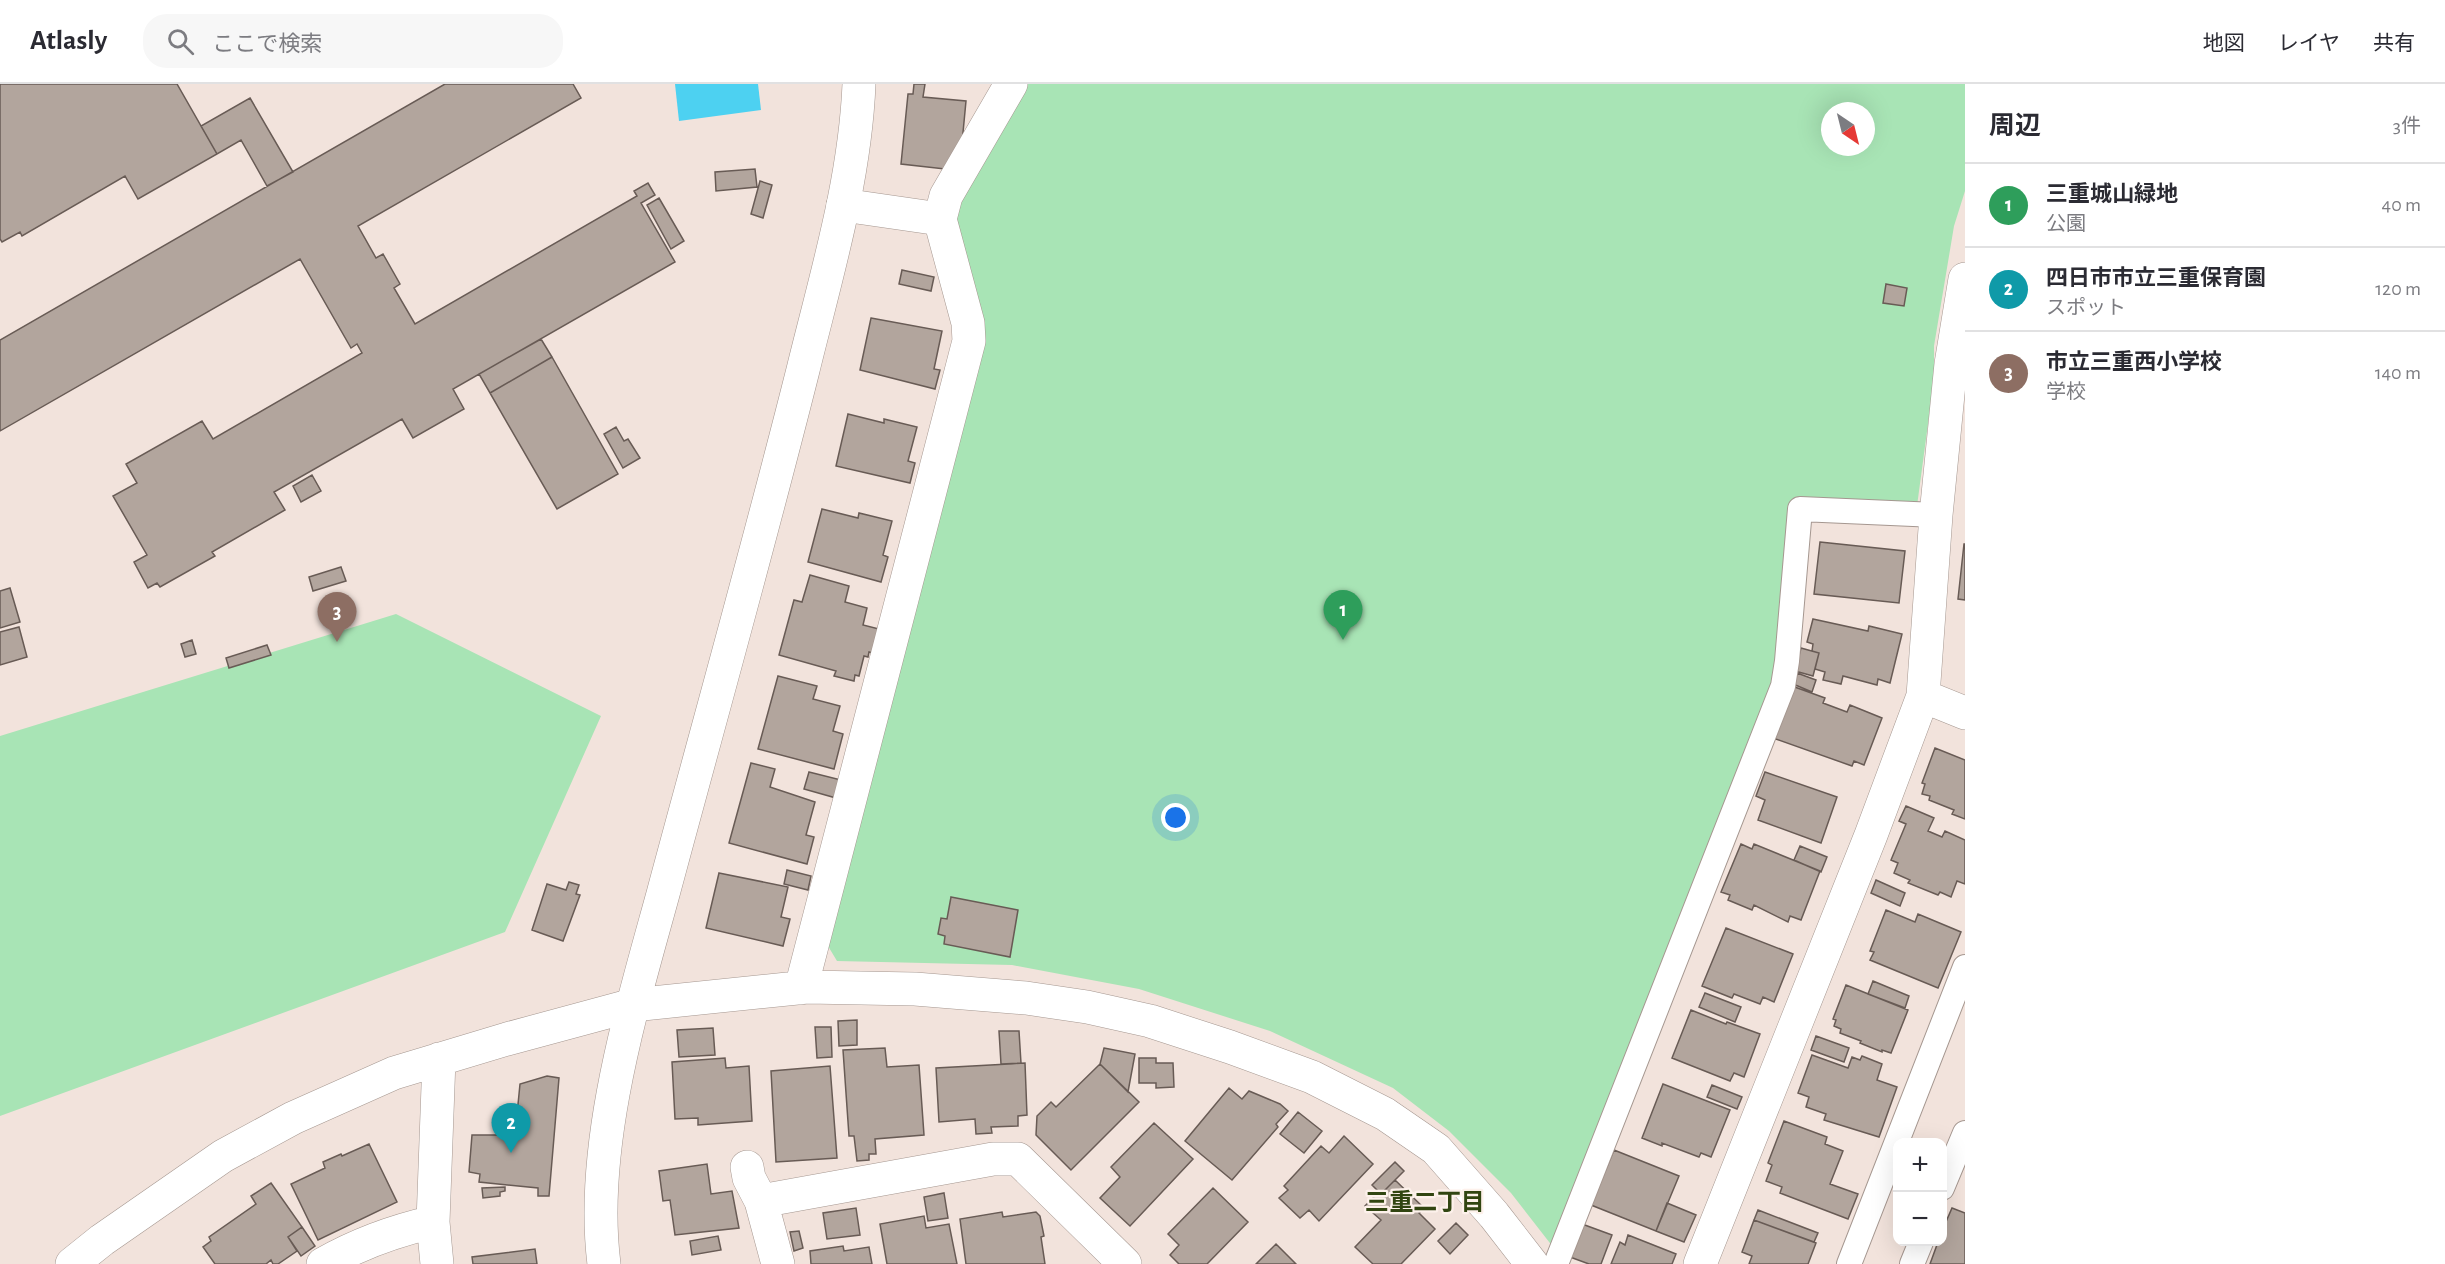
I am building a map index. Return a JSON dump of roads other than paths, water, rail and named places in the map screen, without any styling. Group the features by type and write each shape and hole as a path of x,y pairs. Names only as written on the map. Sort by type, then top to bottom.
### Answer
{"street":[{"path":"604,1264 601,1238 602,1185 608,1126 633,1005 785,441 843,205 859,84"},
{"path":"801,988 969,341 968,324 940,219 946,196 1011,84"},
{"path":"843,205 940,219"},
{"path":"1700,1264 1923,696 1936,515 1951,364 1961,324 1965,279"},
{"path":"1923,696 1965,713"},
{"path":"72,1264 189,1178 262,1134 394,1073 633,1005 801,988 915,989 1026,998 1087,1007 1150,1021 1302,1074 1385,1114 1436,1149 1494,1215 1532,1264"},
{"path":"437,1264 433,1222 439,1059"},
{"path":"761,1201 993,1160 1018,1159 1125,1264"},
{"path":"747,1167 749,1178 761,1201 777,1264"},
{"path":"323,1264 345,1251 394,1231 433,1222"}],"lane":[{"path":"1556,1264 1783,686 1800,509 1936,515"},
{"path":"1849,1264 1965,967"},
{"path":"1947,1176 1965,1133"},
{"path":"1912,1264 1919,1246"}],"water":[{"path":"675,84 758,84 761,110 679,121"}],"place":[{"name":"三重城山緑地","path":"1343,640"},
{"name":"市立三重西小学校","path":"337,642"},
{"name":"四日市市立三重保育園","path":"511,1153"}],"district":[{"name":"三重二丁目","path":"1425,1203"}]}
